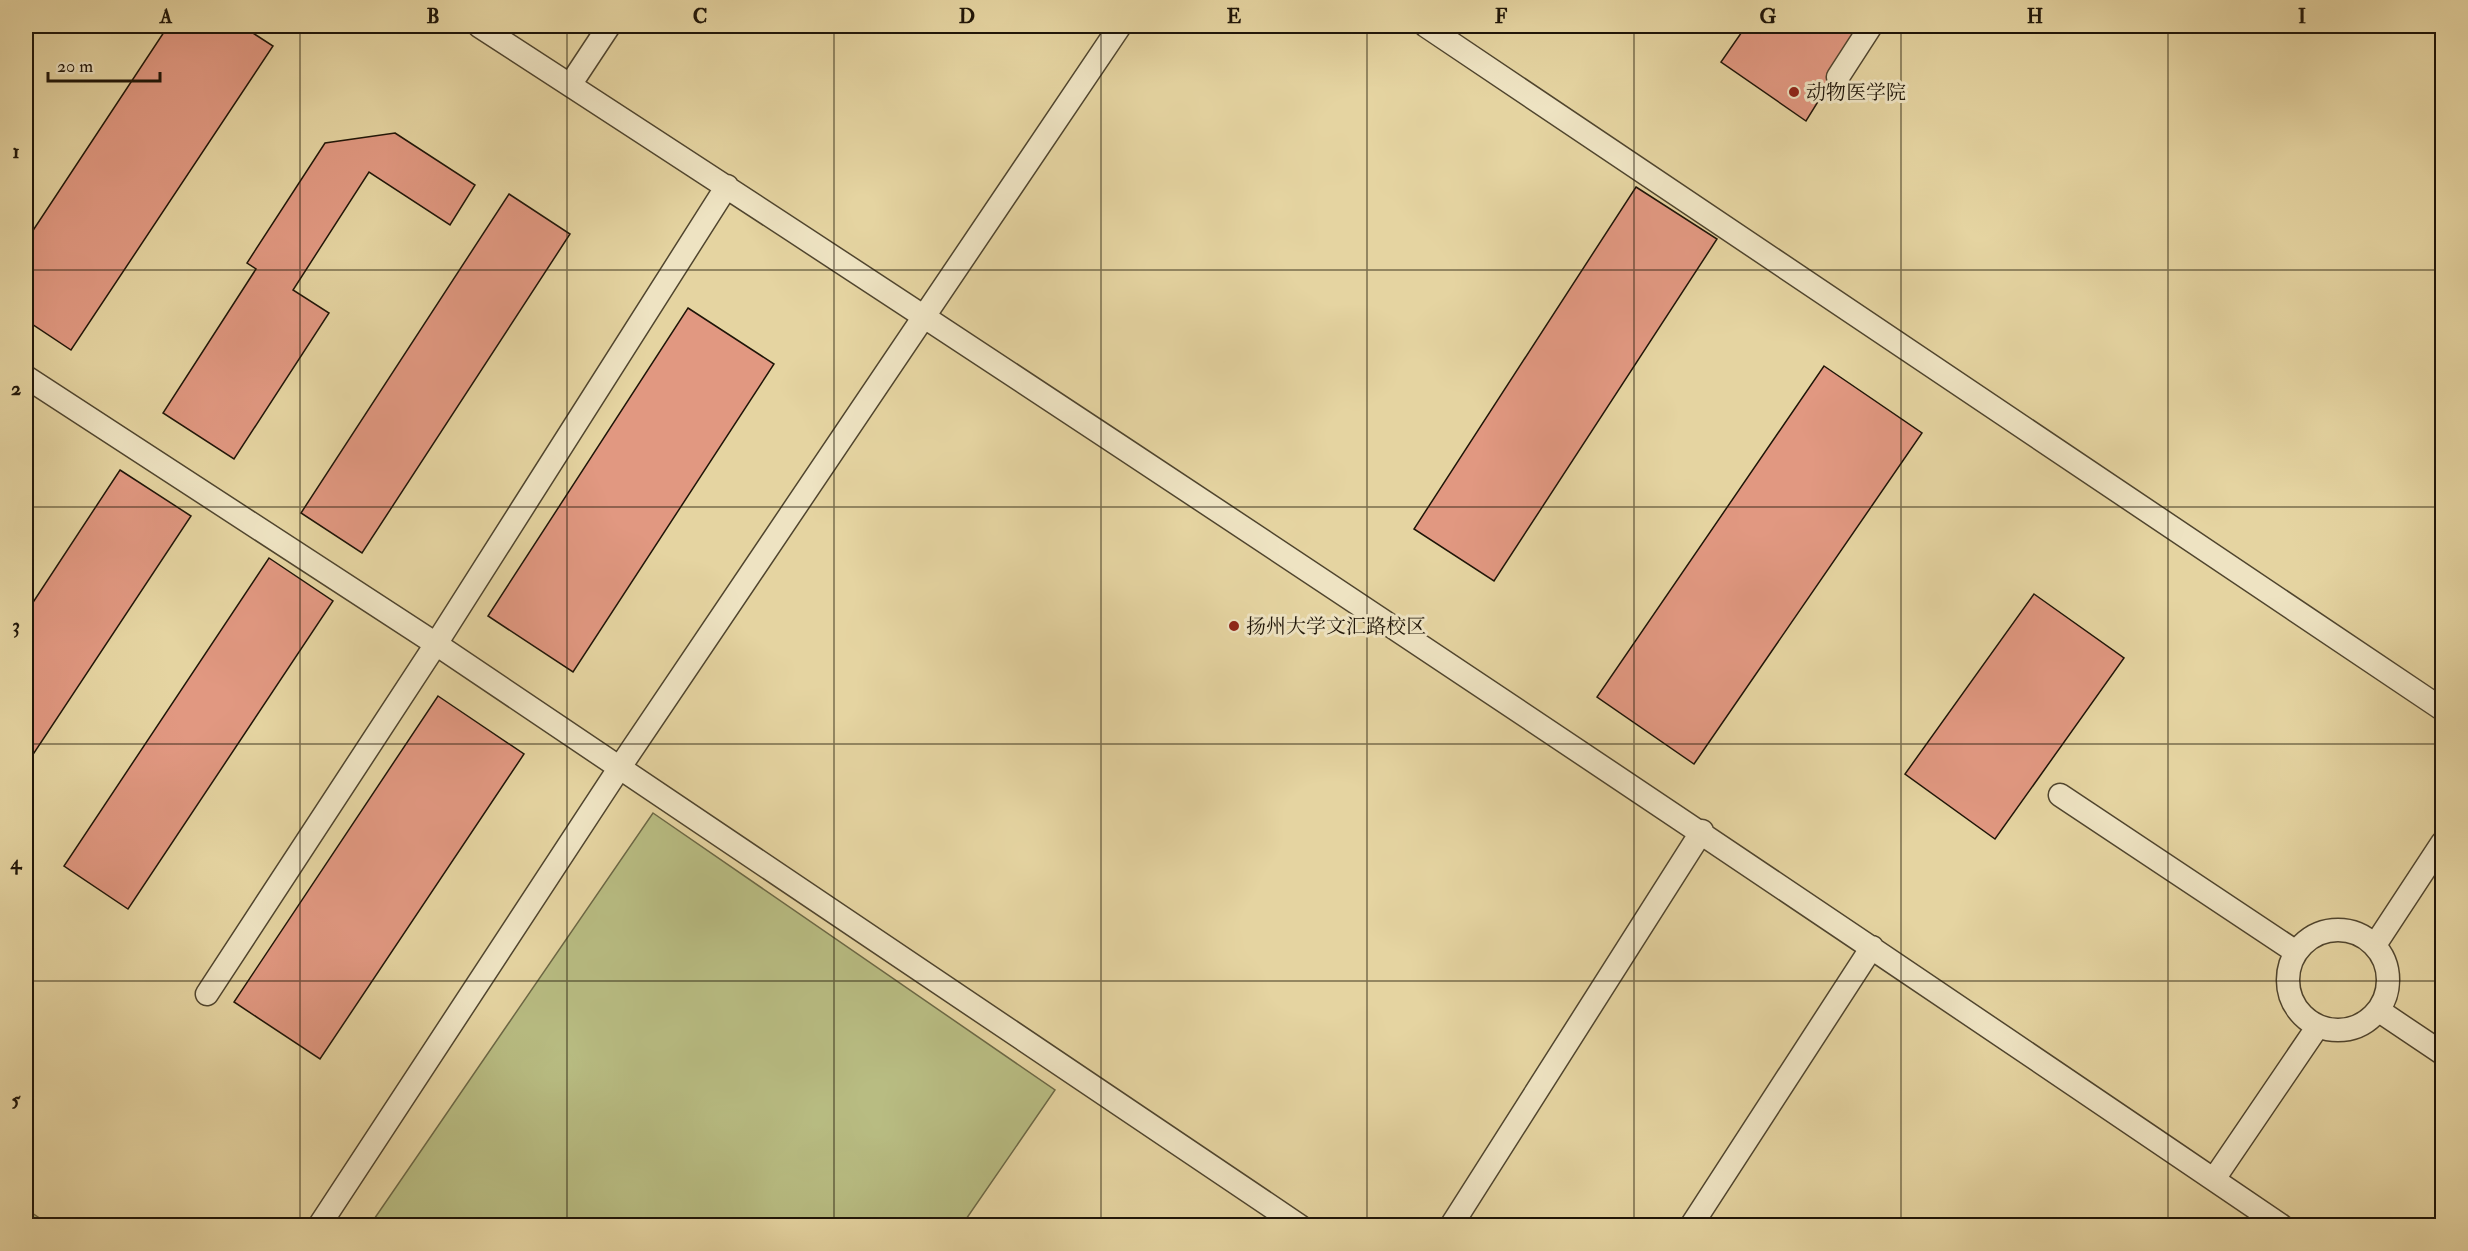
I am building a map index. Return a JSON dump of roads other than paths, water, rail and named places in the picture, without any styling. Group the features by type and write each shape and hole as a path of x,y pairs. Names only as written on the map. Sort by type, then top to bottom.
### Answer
{"lane":[{"path":"479,26 922,314 1702,831 2282,1226"},
{"path":"570,85 609,26"},
{"path":"319,1226 620,767 922,314 1120,26"},
{"path":"1426,26 2442,709"},
{"path":"1838,78 1871,26"},
{"path":"207,994 436,644 727,186"},
{"path":"26,377 436,644 1300,1226"},
{"path":"2060,795 2296,952"},
{"path":"1450,1226 1702,831"},
{"path":"2375,945 2442,843"},
{"path":"2341,930 2358,934 2375,945 2383,957 2388,974 2387,992 2378,1010 2368,1020 2352,1028 2335,1030 2318,1026 2304,1016 2291,994 2289,968 2296,952 2309,940 2324,932 2341,930"},
{"path":"1691,1226 1872,947"},
{"path":"2378,1010 2442,1053"},
{"path":"2214,1179 2318,1026"}],"place":[{"name":"动物医学院","path":"1794,92"},
{"name":"扬州大学文汇路校区","path":"1234,626"}]}
